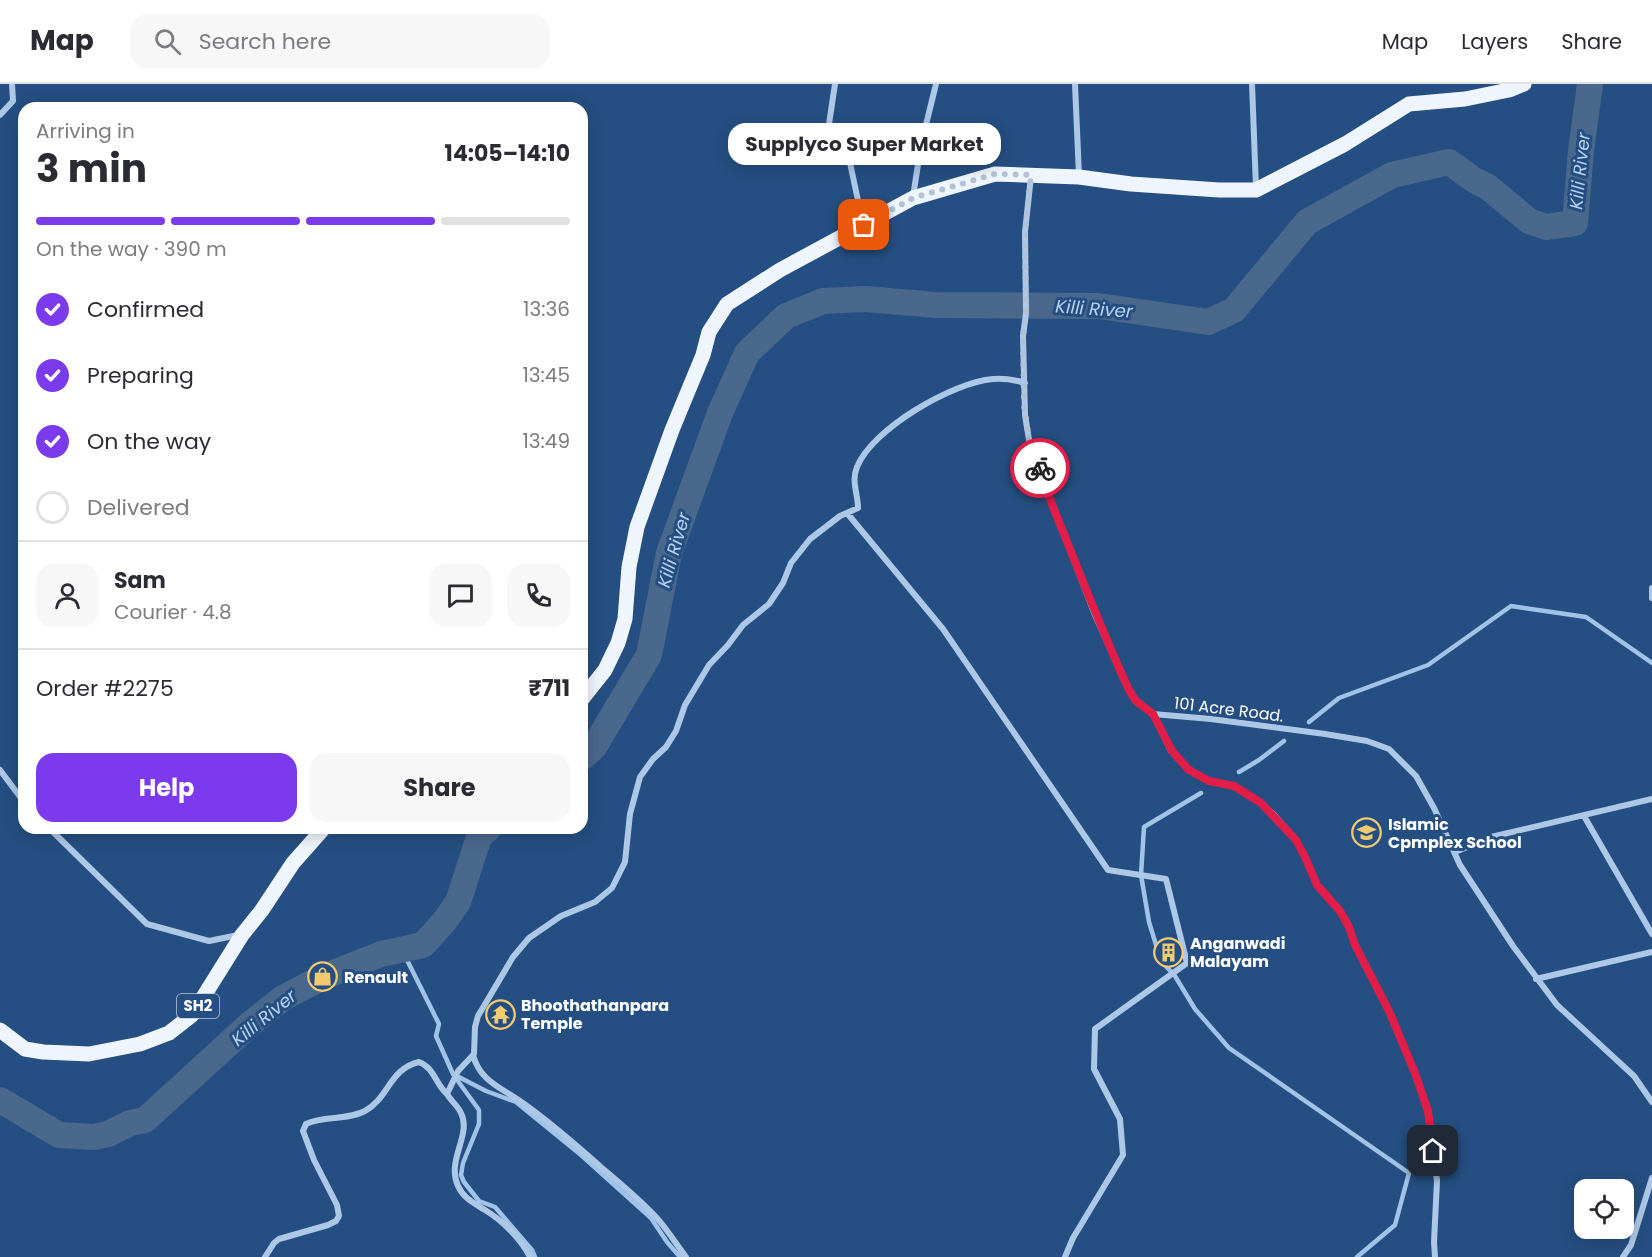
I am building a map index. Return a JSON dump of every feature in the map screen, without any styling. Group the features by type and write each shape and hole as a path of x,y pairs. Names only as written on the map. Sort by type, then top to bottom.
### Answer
{"main road":[{"path":"588,691 605,670 618,643 624,619 629,567 637,527 672,430 703,355 709,333 727,304 780,270 913,198 995,174 1080,177 1131,184 1219,190 1256,190 1346,144 1409,104 1465,99 1509,90 1524,84"},
{"name":"SH2","path":"0,1030 26,1049 89,1054 140,1044 169,1033 192,1015 242,935 262,910 293,862 319,834"}],"street":[{"path":"0,114 13,101 12,84"},
{"path":"835,84 829,124 846,144 864,225"},
{"path":"913,198 921,145 936,84"},
{"path":"1075,84 1080,177"},
{"path":"1252,84 1256,190"},
{"name":"101 Acre Road.","path":"1031,175 1025,232 1026,312 1023,336 1025,416 1030,446 1095,615 1136,701 1153,714 1211,718 1325,734 1367,741 1389,749 1416,776 1460,866 1536,979 1557,1005 1634,1076 1652,1102"},
{"path":"686,1257 656,1217 620,1183 566,1136 483,1076 473,1055 478,1016 513,957 529,938 561,916 595,902 612,888 625,862 630,814 640,777 653,759 666,747 676,731 685,705 709,665 728,645 742,625 770,604 783,583 791,563 807,542 840,516 858,507 854,480 859,462 877,440 931,400 970,383 1000,379 1025,383"},
{"path":"847,513 943,629 1108,870 1166,879 1186,963 1095,1029 1094,1069 1120,1119 1123,1155 1073,1238 1065,1257"},
{"path":"1652,588 1652,598"},
{"path":"1153,714 1172,751 1189,770 1209,781 1234,786 1261,803 1274,815 1296,840 1317,885 1340,911 1349,927 1355,945 1389,1011 1428,1111 1437,1181 1435,1257"},
{"path":"0,770 18,794"},
{"path":"1455,852 1491,837 1652,799"},
{"path":"1584,816 1652,934"},
{"path":"55,834 147,924 209,941 242,935"},
{"path":"1536,979 1652,952"},
{"path":"447,1094 458,1071 473,1055"},
{"path":"265,1257 279,1239 328,1225 336,1221 339,1216 337,1205 306,1142 303,1131 306,1124 315,1120 339,1118 364,1112 375,1102 400,1070 419,1062 430,1068 439,1085 462,1113 462,1136 453,1168 457,1185 471,1203 486,1211 519,1239 530,1257"},
{"path":"1623,1257 1631,1245 1652,1178"}],"waterway":[{"name":"Killi River","path":"588,752 594,747 649,655 669,553 720,413 747,353 786,316 823,301 865,299 936,305 1099,306 1208,322 1234,310 1307,222 1392,175 1449,162 1488,187 1529,221 1546,227 1575,223 1590,84"},
{"path":"1309,722 1339,698 1428,665 1511,606 1586,617 1652,663"},
{"path":"1239,772 1284,741"},
{"path":"1201,793 1144,827 1141,875 1149,922 1161,961 1175,976 1195,1009 1229,1048 1409,1173 1395,1225 1357,1257"},
{"name":"Killi River","path":"0,1100 59,1135 94,1137 108,1134 130,1123 145,1120 249,1025 283,998 323,977 381,954 423,945 458,902 479,837 482,834"},
{"path":"402,950 439,1024 436,1036 453,1074 486,1091 516,1102 581,1155 651,1218 680,1257"},
{"path":"455,1077 479,1110 479,1124 463,1163 461,1175 464,1182 479,1201 495,1207 532,1250 535,1257"}],"way so far":[{"path":"864,225 913,198 995,174 1031,175 1025,232 1027,252 1026,312 1023,336 1024,405 1030,446 1040,468"}],"place":[{"name":"Supplyco Super Market","path":"864,225"},
{"name":"Islamic Cpmplex School","path":"1367,833"},
{"name":"Anganwadi Malayam","path":"1169,952"},
{"name":"Renault","path":"323,977"},
{"name":"Bhoothathanpara Temple","path":"500,1014"}],"route":[{"path":"1040,468 1095,615 1136,701 1153,714 1172,751 1189,770 1209,781 1234,786 1261,803 1274,815 1296,840 1317,885 1340,911 1389,1011 1415,1073 1428,1111 1433,1151"}]}
